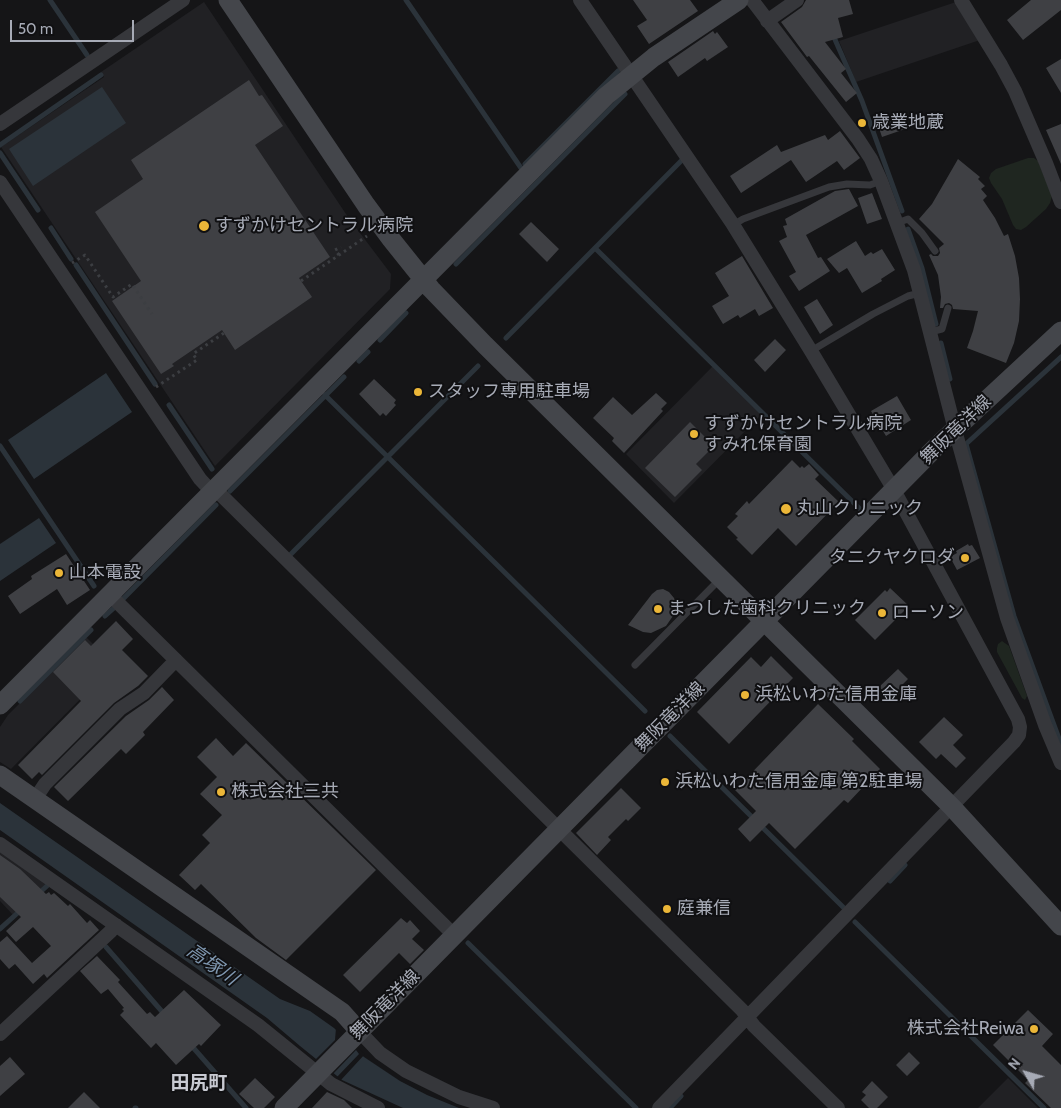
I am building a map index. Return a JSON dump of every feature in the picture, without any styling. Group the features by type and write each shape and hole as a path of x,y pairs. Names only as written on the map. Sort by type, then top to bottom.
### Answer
{"street":[{"path":"0,124 183,0"},
{"path":"228,0 366,205 424,280 460,320 952,807 1061,926"},
{"path":"580,0 733,225 810,351 894,490 1018,719 1020,727 1019,735 1014,742 659,1108"},
{"path":"1,703 606,96 654,57 739,0"},
{"path":"752,0 858,139 871,159 881,181 914,270 954,430 1007,618 1045,725 1061,763"},
{"path":"768,20 797,0"},
{"path":"961,0 1012,85 1061,202"},
{"path":"0,182 200,479 559,829 838,1108"},
{"name":"舞阪竜洋線","path":"284,1108 954,430 1061,331"},
{"path":"110,595 454,935"},
{"path":"35,799 45,784 120,709 144,693 176,660"},
{"path":"0,775 342,1012 355,1035 406,1071 459,1097 493,1108"},
{"path":"0,844 321,1070 332,1085 378,1108"},
{"path":"0,1034 116,925"}],"lane":[{"path":"733,225 743,219 829,187 847,184 870,185 881,181"},
{"path":"897,223 908,219 922,233 935,251"},
{"path":"810,351 873,314 908,296 920,293"},
{"path":"930,332 942,329 948,308"},
{"path":"635,665 721,578"}],"path":[{"path":"301,281 367,236"},
{"path":"339,255 335,250 341,247"},
{"path":"69,265 85,255 113,297 132,284 152,314"},
{"path":"161,384 197,360 193,354 224,333"}],"shaded area":[{"name":"すずかけセントラル病院","path":"204,2 348,217 391,274 390,289 215,466 1,147 104,77 101,72"},
{"path":"956,2 980,40 856,82 839,41"},
{"path":"1028,158 1034,158 1038,161 1052,196 1046,209 1021,230 1016,229 1013,225 1002,199 989,178 996,169"},
{"name":"すずかけセントラル病院 すみれ保育園","path":"713,366 762,414 674,503 626,454"},
{"path":"86,637 114,665 11,769 0,762 0,727 8,715"},
{"path":"1002,641 1009,646 1027,696 1025,700 1022,698 997,652 998,644"},
{"path":"0,851 47,884 13,915 0,901"},
{"path":"1008,1078 1038,1108 978,1108"}],"water":[{"path":"102,87 126,123 33,186 9,149"},
{"path":"106,373 132,412 34,479 8,440"},
{"path":"39,518 56,543 0,581 0,544"},
{"name":"高塚川","path":"0,803 280,999 310,1011 334,1028 364,1057 400,1081 459,1108 403,1108 342,1080 267,1018 0,830"}],"pier":[{"path":"336,1028 365,1054 341,1080 337,1077 359,1054 356,1050 333,1074 314,1061 335,1040"}],"building":[{"path":"633,0 690,0 698,11 649,44 637,26 647,20"},
{"path":"806,0 849,0 853,14 838,18 843,37 825,42 846,69 841,73 857,93 846,102 809,56 807,57 781,22 802,7"},
{"path":"1031,0 1061,0 1061,10 1023,40 1007,20"},
{"path":"713,31 715,34 717,32 728,47 707,61 705,58 678,77 668,62"},
{"path":"1061,59 1061,93 1046,68"},
{"path":"249,80 259,96 262,95 283,126 255,145 330,257 299,278 312,297 235,350 222,330 172,364 174,366 161,374 112,301 141,281 95,212 143,179 131,160"},
{"path":"904,116 908,128 882,137 878,125"},
{"path":"1061,124 1061,164 1046,130"},
{"path":"840,131 860,158 844,170 837,161 806,182 791,160 741,193 730,176 777,145 781,152 825,135 828,140"},
{"path":"958,159 980,177 978,179 985,186 981,189 987,196 983,200 1004,236 1008,234 1015,256 1019,278 1019,321 1014,343 1006,363 967,348 978,311 953,309 949,303 940,308 941,297 938,275 929,255 938,256 940,253 939,248 944,244 919,219 932,204"},
{"path":"849,189 858,206 806,235 818,258 821,257 830,271 799,291 789,276 796,272 779,241 787,237 783,226 787,225 785,219 835,191"},
{"path":"872,193 882,219 867,224 858,198"},
{"path":"531,222 559,249 547,262 519,234"},
{"path":"856,241 865,256 882,249 895,270 881,279 882,281 862,293 847,268 839,273 827,259"},
{"path":"742,256 773,308 759,316 755,309 740,318 738,315 723,324 712,306 729,296 715,273"},
{"path":"817,299 833,325 820,334 804,307"},
{"path":"775,339 786,350 765,372 754,360"},
{"path":"374,379 396,400 394,403 396,405 386,416 383,413 380,416 359,394"},
{"path":"656,393 667,403 661,409 663,411 624,453 612,441 614,438 593,418 613,397 632,415"},
{"path":"897,396 911,420 886,436 871,411"},
{"path":"690,422 714,446 696,464 702,470 675,497 645,468"},
{"name":"丸山クリニック","path":"792,460 800,468 802,466 804,468 809,464 819,475 815,479 839,502 796,546 778,528 752,555 727,527 738,516 735,514 747,501 749,504"},
{"path":"968,544 969,546 972,545 980,558 957,570 950,557"},
{"path":"66,554 90,590 67,605 57,589 20,614 8,596 32,579 31,576"},
{"name":"ローソン","path":"890,588 909,606 875,640 855,620 885,590 887,592"},
{"name":"まつした歯科クリニック","path":"663,589 674,598 676,605 675,613 666,626 651,633 643,632 628,625 652,594 657,590"},
{"path":"116,621 133,639 122,650 148,676 138,686 114,703 42,775 39,772 32,779 18,765 81,701 53,672 85,640 91,646"},
{"name":"浜松いわた信用金庫","path":"771,656 793,678 729,744 697,712 751,657 761,667"},
{"path":"898,669 908,679 899,688 902,691 893,700 879,687"},
{"path":"162,687 174,700 143,732 145,735 126,754 121,749 68,801 54,787 126,716 149,700"},
{"path":"818,704 854,739 852,741 880,769 848,803 844,800 795,849 769,823 750,842 738,829 756,811 735,790"},
{"path":"944,717 963,735 953,745 966,758 956,768 941,754 936,759 919,742"},
{"path":"216,738 233,756 246,743 376,870 286,960 256,938 201,884 195,890 179,875 210,843 202,835 222,815 200,794 217,777 197,757"},
{"path":"621,788 641,808 628,821 626,819 608,837 611,840 597,855 576,833"},
{"path":"0,855 20,869 46,894 49,892 51,895 54,893 68,906 70,904 87,923 90,920 99,930 47,978 44,974 33,984 15,964 9,969 0,959 0,942 7,936 32,963 51,946 33,927 16,942 6,931 21,917 0,897"},
{"path":"401,918 407,923 410,920 420,931 412,939 424,950 410,964 399,953 360,992 343,975"},
{"path":"97,956 120,980 118,982 147,1014 150,1012 155,1017 184,990 221,1025 201,1046 199,1044 176,1065 156,1043 151,1048 120,1015 124,1008 108,989 101,994 80,971"},
{"path":"1028,1010 1053,1034 1042,1046 1061,1065 1061,1108 1051,1108 1025,1083 1028,1080 993,1045"},
{"path":"909,1052 920,1063 907,1076 896,1065"},
{"path":"10,1057 25,1074 0,1096 0,1066"},
{"path":"255,1078 275,1097 264,1108 254,1108 239,1094"},
{"path":"872,1081 888,1097 877,1108 869,1108 861,1100 866,1095 862,1092"},
{"path":"84,1092 100,1108 68,1108"},
{"path":"327,1092 344,1100 352,1108 312,1108"}],"waterway":[{"path":"50,0 87,55"},
{"path":"406,0 521,168"},
{"path":"833,35 862,101 902,211"},
{"path":"525,164 618,71"},
{"path":"0,145 101,75"},
{"path":"456,264 625,94"},
{"path":"0,153 38,210"},
{"path":"506,338 682,160"},
{"path":"51,228 71,259"},
{"path":"908,229 922,268 936,324"},
{"path":"595,248 860,509"},
{"path":"76,265 155,384"},
{"path":"380,340 406,313"},
{"path":"941,343 950,379"},
{"path":"359,361 368,352"},
{"path":"1061,357 966,444 1014,616 1061,744"},
{"path":"291,554 478,366"},
{"path":"230,491 344,377"},
{"path":"325,395 645,711"},
{"path":"169,405 212,469"},
{"path":"0,446 94,586"},
{"path":"122,600 216,505"},
{"path":"105,616 115,607"},
{"path":"20,701 91,630"},
{"path":"670,736 845,909"},
{"path":"890,881 905,865"},
{"path":"37,895 48,885"},
{"path":"0,929 22,909"},
{"path":"855,922 1044,1108"},
{"path":"468,943 636,1108"},
{"path":"106,947 165,1015"},
{"path":"190,1044 246,1108"},
{"path":"670,1108 681,1096"}],"place":[{"name":"歳業地蔵","path":"862,123"},
{"name":"すずかけセントラル病院","path":"204,226"},
{"name":"スタッフ専用駐車場","path":"418,392"},
{"name":"すずかけセントラル病院 すみれ保育園","path":"694,434"},
{"name":"丸山クリニック","path":"786,509"},
{"name":"タニクヤクロダ","path":"965,558"},
{"name":"山本電設","path":"59,573"},
{"name":"まつした歯科クリニック","path":"658,609"},
{"name":"ローソン","path":"882,613"},
{"name":"浜松いわた信用金庫","path":"745,695"},
{"name":"浜松いわた信用金庫 第2駐車場","path":"665,782"},
{"name":"株式会社三共","path":"221,792"},
{"name":"庭兼信","path":"667,909"},
{"name":"株式会社Reiwa","path":"1034,1029"}],"district":[{"name":"田尻町","path":"199,1083"}]}
